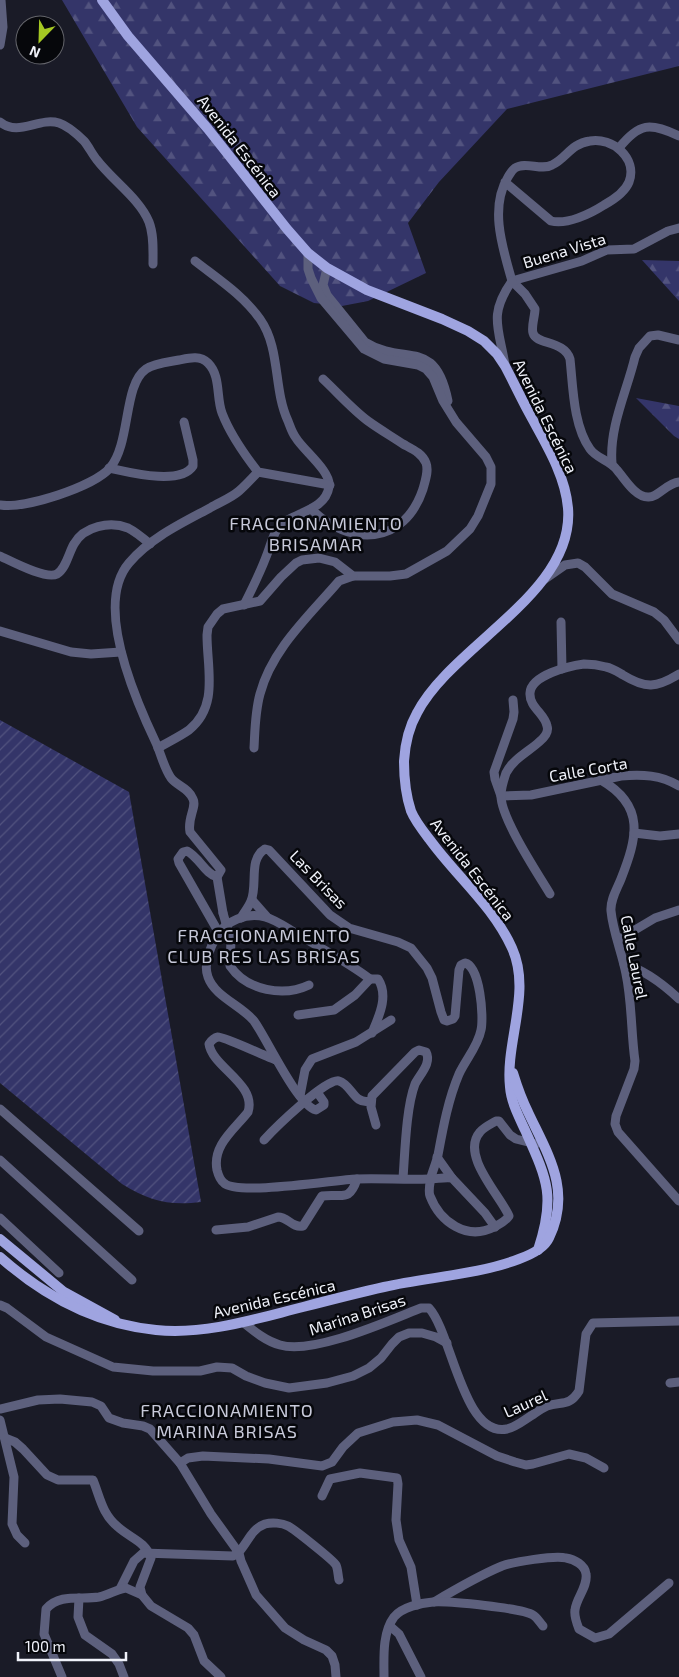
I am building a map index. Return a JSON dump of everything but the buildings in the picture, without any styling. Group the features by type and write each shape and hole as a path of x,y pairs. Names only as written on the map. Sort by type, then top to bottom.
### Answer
{"main road":[{"name":"Avenida Escénica","path":"102,0 110,13 118,20"},
{"name":"Avenida Escénica","path":"111,0 118,20 128,36 208,128 281,222 308,253 327,268 367,290 468,331 484,341 497,354 506,366 553,456 564,487 568,508 567,532 560,552 542,582 455,666 431,692 417,712 408,735 404,761 411,811 444,860 500,925 513,950 518,967 519,991 510,1065 510,1087 513,1100 546,1181 548,1202 544,1230 538,1250"},
{"name":"Avenida Escénica","path":"0,1258 58,1300 101,1319 143,1328 172,1331 189,1331 244,1323 386,1287 495,1266 519,1259 538,1250 548,1239 558,1213 560,1196 552,1162 527,1110 510,1065"},
{"path":"0,1239 64,1292 120,1323"},
{"path":"0,1243 17,1272"}],"street":[{"path":"0,44 3,27 2,0"},
{"path":"0,122 12,129 54,122 62,124 85,142 97,160 141,208 149,221 152,235 153,264"},
{"path":"619,148 634,132 647,126 657,127 679,136"},
{"path":"505,182 551,221 564,222 602,207 614,199 627,185 631,172 625,155 612,143 598,140 588,141 568,151 551,166 516,167 505,182 500,196 498,214 512,280 535,309 532,332 535,336 568,352 574,404 585,439 590,448 597,456 612,463 634,490 643,496 652,497 674,483 679,482"},
{"name":"Buena Vista","path":"512,280 582,261 607,250 634,249 668,231 679,228"},
{"path":"254,748 255,717 265,677 277,655 339,581 353,576 406,574 447,551 470,529 492,484 491,467 486,457 460,429 443,401 433,376 418,365 384,359 364,349 321,298 308,268 308,253"},
{"path":"195,261 244,299 261,320 275,358 285,415 296,438 328,477 330,485 325,496 311,509 278,528 258,578 244,605"},
{"path":"327,268 323,285 327,295 365,342 390,353 413,354 434,365 444,384 450,411"},
{"path":"506,366 496,312 503,294 512,280"},
{"path":"612,463 613,438 635,356 639,348 650,336 658,335 679,340"},
{"path":"0,505 28,504 60,494 85,484 109,468 120,447 134,388 144,370 160,364 197,357 206,361 210,366 218,385 223,415 246,456 258,472 330,485"},
{"path":"311,509 322,520 340,530 363,535 378,534 398,527 419,500 427,468 425,461 418,453 366,420 323,379"},
{"path":"109,468 145,476 163,477 190,470 193,466 193,460 184,422"},
{"path":"258,472 239,491 150,544 128,563 119,582 116,614 121,652 133,688 158,748 172,778 189,791 194,799 188,824 190,832 221,870 217,877 223,913 231,940 230,966 244,980 258,987 275,991 289,991 309,986"},
{"path":"0,556 38,573 51,575 57,574 63,568 75,541 81,534 98,527 110,525 126,528 134,531 150,544"},
{"path":"158,748 188,731 203,714 209,697 208,627 212,619 223,609 260,601 281,577 302,560 319,558 335,562 353,576"},
{"path":"542,582 564,565 578,563 585,567 612,594 654,612 664,620 679,640"},
{"path":"561,622 562,669"},
{"path":"0,631 71,652 91,654 121,652"},
{"path":"501,796 506,773 513,763 540,741 548,730 547,724 531,702 531,688 534,683 562,669 584,664 609,667 636,684 646,686 659,684 679,674"},
{"path":"513,700 513,719 494,772 494,779 517,839 550,894"},
{"name":"Calle Corta","path":"501,796 531,795 621,776 649,775 673,782 679,786"},
{"name":"Calle Laurel","path":"601,780 614,788 627,803 633,817 634,834 630,856 611,907 627,976 635,1061 615,1124 618,1132 679,1201"},
{"path":"634,834 660,836 679,834"},
{"name":"Las Brisas","path":"241,918 252,900 255,864 258,856 265,849 269,850 330,915 349,928 398,942 411,948 428,968 444,1020 453,1019 454,1016 459,970 465,963 472,967 482,1007 483,1020 481,1032 459,1074 445,1115 431,1179 430,1195"},
{"path":"217,877 210,874 200,861 187,851 179,855 178,863 219,933"},
{"path":"252,900 267,917 370,979 378,980 383,990 379,1016 372,1033"},
{"path":"618,940 655,918 679,910"},
{"path":"267,917 253,916 241,918 227,925 219,933 212,945 208,958 208,977 212,986 243,1010 254,1022 302,1099 312,1109 316,1110 322,1107 324,1102 317,1092"},
{"path":"624,964 651,977 679,999"},
{"path":"298,1015 334,1010 355,995 370,979"},
{"path":"302,1099 305,1070 312,1059 356,1042 391,1020"},
{"path":"276,1060 222,1037 214,1039 209,1044 212,1053 244,1090 250,1106 248,1112 218,1149 216,1163 218,1174 228,1186 236,1188 267,1187 357,1179 452,1178"},
{"path":"376,1125 370,1101 376,1090 415,1052 419,1050 426,1052 428,1061 412,1093 402,1178"},
{"path":"264,1140 302,1099 334,1081 339,1081 358,1100 370,1101"},
{"path":"0,1109 139,1231"},
{"path":"412,1179 430,1195 451,1224 464,1231 482,1231 505,1221 508,1216 478,1164 475,1141 478,1134 499,1121 510,1135 516,1139 544,1145"},
{"path":"437,1157 452,1178 485,1213 494,1227"},
{"path":"0,1160 132,1280"},
{"path":"216,1230 248,1227 278,1217 298,1227 303,1226 307,1223 322,1196 343,1196 348,1194 352,1191 357,1179"},
{"path":"0,1218 59,1274"},
{"path":"0,1234 8,1226"},
{"path":"0,1305 7,1308 46,1337 113,1367 153,1371 200,1371 217,1367 232,1368 265,1383 289,1388 327,1383 353,1376 369,1368 392,1344 410,1333 422,1333 436,1337 447,1344"},
{"name":"Marina Brisas","path":"244,1323 255,1332 282,1346 310,1346 335,1340 425,1307"},
{"name":"Laurel","path":"425,1307 433,1313 472,1408 484,1422 501,1430 521,1424 531,1415 548,1406 568,1403 575,1397 579,1391 586,1334 589,1326 593,1323 679,1321"},
{"path":"0,1409 38,1400 92,1402 101,1406 109,1418 123,1423 142,1426 150,1430 180,1463 211,1514 239,1553 256,1595 285,1628 304,1640 326,1650 332,1656 336,1677"},
{"path":"0,1420 14,1477 12,1524 17,1535 25,1543"},
{"path":"180,1463 188,1458 203,1456 269,1459 322,1466 332,1462 343,1447 358,1433 393,1422 417,1420 438,1424 497,1456 526,1465 569,1454 586,1458 604,1468"},
{"path":"5,1438 15,1442 22,1448 47,1475 58,1480 93,1480 103,1510 117,1527 144,1544 149,1553 151,1558 140,1587 142,1595"},
{"path":"322,1496 330,1479 360,1473 397,1478 396,1520 399,1540 411,1567 417,1605"},
{"path":"120,1589 134,1561 143,1553 233,1556 239,1553 256,1529 266,1524 280,1523 295,1531 336,1565 339,1580"},
{"path":"434,1602 481,1575 504,1566 518,1562 566,1558 582,1566 586,1573 585,1583 574,1611 579,1629 595,1638 609,1634 669,1583"},
{"path":"62,1677 44,1634 46,1609 56,1600 100,1597 120,1589 130,1589 142,1595 151,1606 188,1628 194,1635 204,1661 221,1677"},
{"path":"79,1598 78,1617 85,1635 112,1654 124,1677"},
{"path":"384,1677 385,1639 394,1617 400,1611 417,1605 434,1602 516,1610 533,1615 543,1626"},
{"path":"390,1626 399,1634 421,1677"}],"green space":[{"path":"62,0 679,0 679,66 507,109 439,182 408,223 426,273 368,301 342,306 314,303 280,286 137,127"},
{"path":"642,260 679,261 679,301"},
{"path":"636,398 679,406 679,439 674,436"},
{"path":"0,720 129,792 201,1202 169,1203 160,1201 142,1195 122,1184 0,1083"}],"district":[{"name":"FRACCIONAMIENTO BRISAMAR","path":"316,533"},
{"name":"FRACCIONAMIENTO CLUB RES LAS BRISAS","path":"264,945"},
{"name":"FRACCIONAMIENTO MARINA BRISAS","path":"227,1420"}]}
